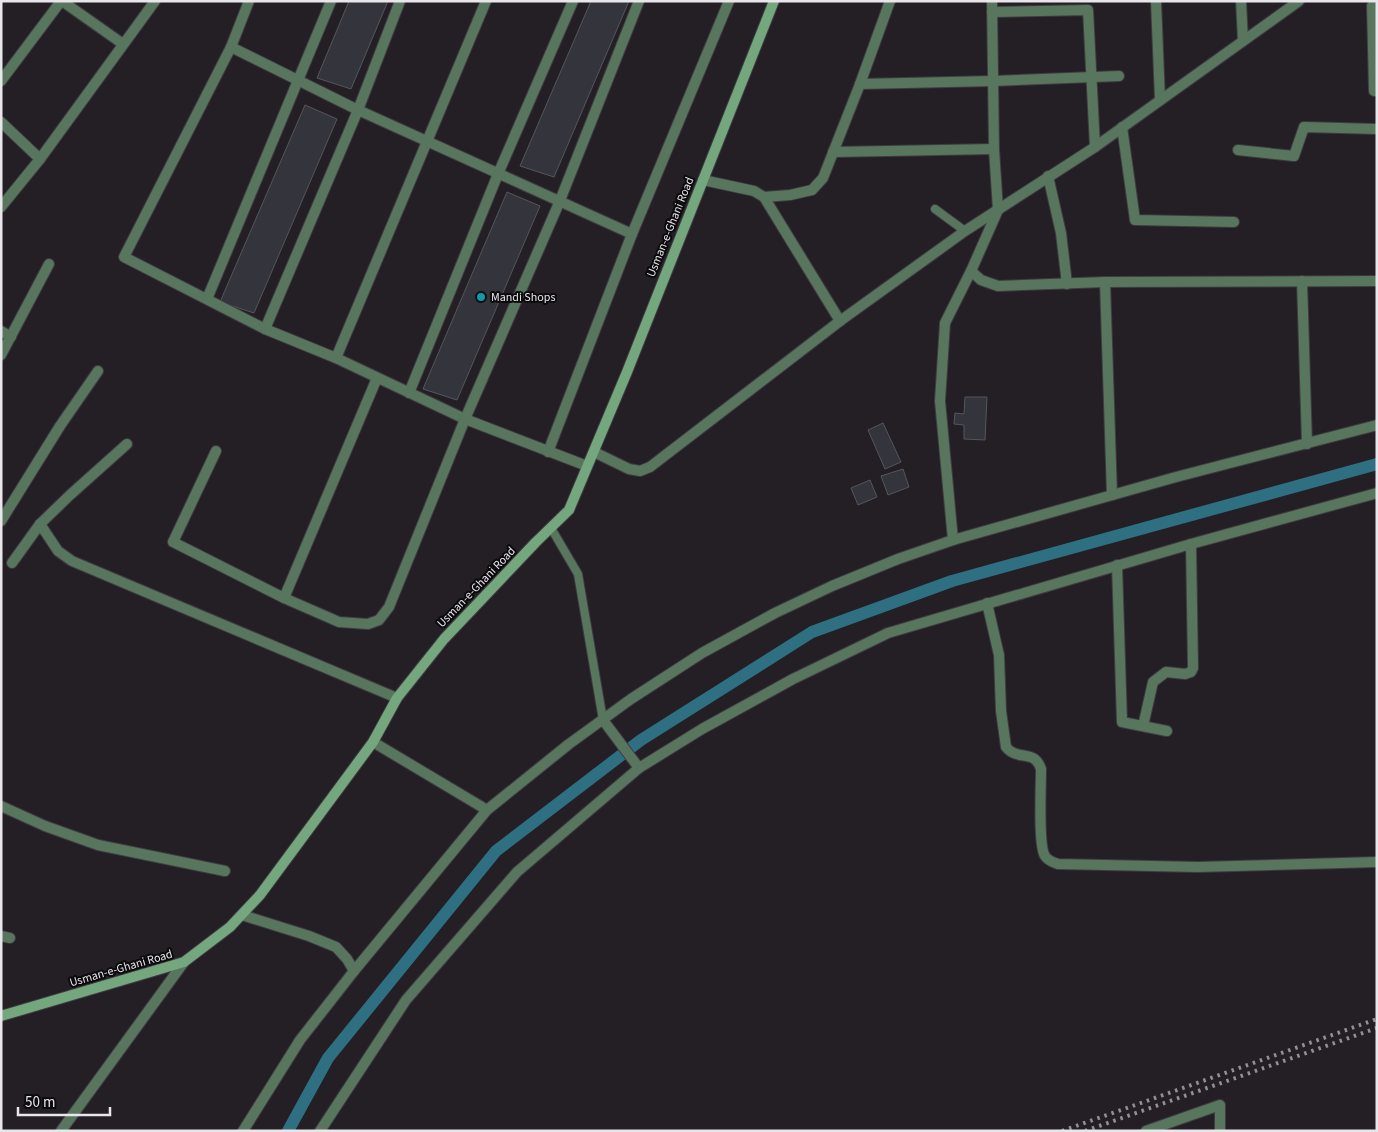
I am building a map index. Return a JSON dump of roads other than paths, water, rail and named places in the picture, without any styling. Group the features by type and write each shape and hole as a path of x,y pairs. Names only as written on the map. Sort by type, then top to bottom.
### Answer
{"main road":[{"name":"Usman-e-Ghani Road","path":"1,1016 184,962 230,927 260,895 373,742 397,698 444,640 569,510 594,452 774,1"}],"street":[{"path":"1,81 62,1 123,44"},
{"path":"1,208 40,159 155,1"},
{"path":"249,1 231,47 124,257 265,329 336,358 465,419 587,466"},
{"path":"207,299 331,1"},
{"path":"265,329 358,110 400,1"},
{"path":"336,358 486,1"},
{"path":"409,393 498,174 573,1"},
{"path":"216,451 173,542 284,598 339,622 368,624 379,620 389,606 465,419 559,203 638,1"},
{"path":"548,452 632,234 729,1"},
{"path":"764,197 790,195 812,190 823,178 890,1"},
{"path":"1156,1 1160,100"},
{"path":"1242,1 1243,42"},
{"path":"594,452 629,469 640,471 650,467 840,321 965,231 1095,147 1299,1"},
{"path":"1374,4 1374,91 1377,91"},
{"path":"953,540 940,401 945,323 998,210 994,149 992,7 1088,10 1095,147"},
{"path":"231,47 358,110 559,203 632,234"},
{"path":"860,84 1119,76"},
{"path":"1,122 40,159"},
{"path":"1122,127 1135,220 1234,222"},
{"path":"1238,150 1294,156 1304,128 1377,129"},
{"path":"834,152 994,149"},
{"path":"1048,176 1061,233 1067,284"},
{"path":"703,180 754,191 764,197 840,321"},
{"path":"1,355 49,264"},
{"path":"971,271 981,280 998,286 1105,282 1377,281"},
{"path":"1302,281 1307,444"},
{"path":"1105,282 1112,495"},
{"path":"1,331 11,337"},
{"path":"1,521 60,426 98,371"},
{"path":"284,598 377,378"},
{"path":"243,1131 300,1040 486,810 631,699 702,654 774,613 898,559 953,540 1112,495 1377,426"},
{"path":"12,563 40,524 127,444"},
{"path":"320,1131 406,1000 517,872 637,766 793,678 888,633 1117,565 1377,493"},
{"path":"40,524 58,551 72,561 397,698"},
{"path":"1143,726 1153,682 1166,672 1185,674 1191,672 1193,668 1191,544"},
{"path":"1117,565 1122,722 1167,731"},
{"path":"986,603 998,655 1001,711 1006,747 1009,752 1038,760 1041,769 1041,838 1043,852 1049,860 1058,864 1198,867 1377,862"},
{"path":"603,720 637,766"},
{"path":"373,742 486,810"},
{"path":"1,806 45,826 98,845 225,871"},
{"path":"242,915 309,936 336,947 347,959 354,971"},
{"path":"60,1131 184,962"},
{"path":"1146,1131 1220,1105 1220,1131"}],"lane":[{"path":"935,209 965,231"},
{"path":"551,528 578,574 603,720"}],"waterway":[{"path":"288,1131 328,1058 496,851 641,740 812,632 952,581 1377,464"}],"railway":[{"path":"1062,1131 1377,1019"},
{"path":"1085,1131 1377,1028"}],"place":[{"name":"Mandi Shops","path":"481,297"}]}
